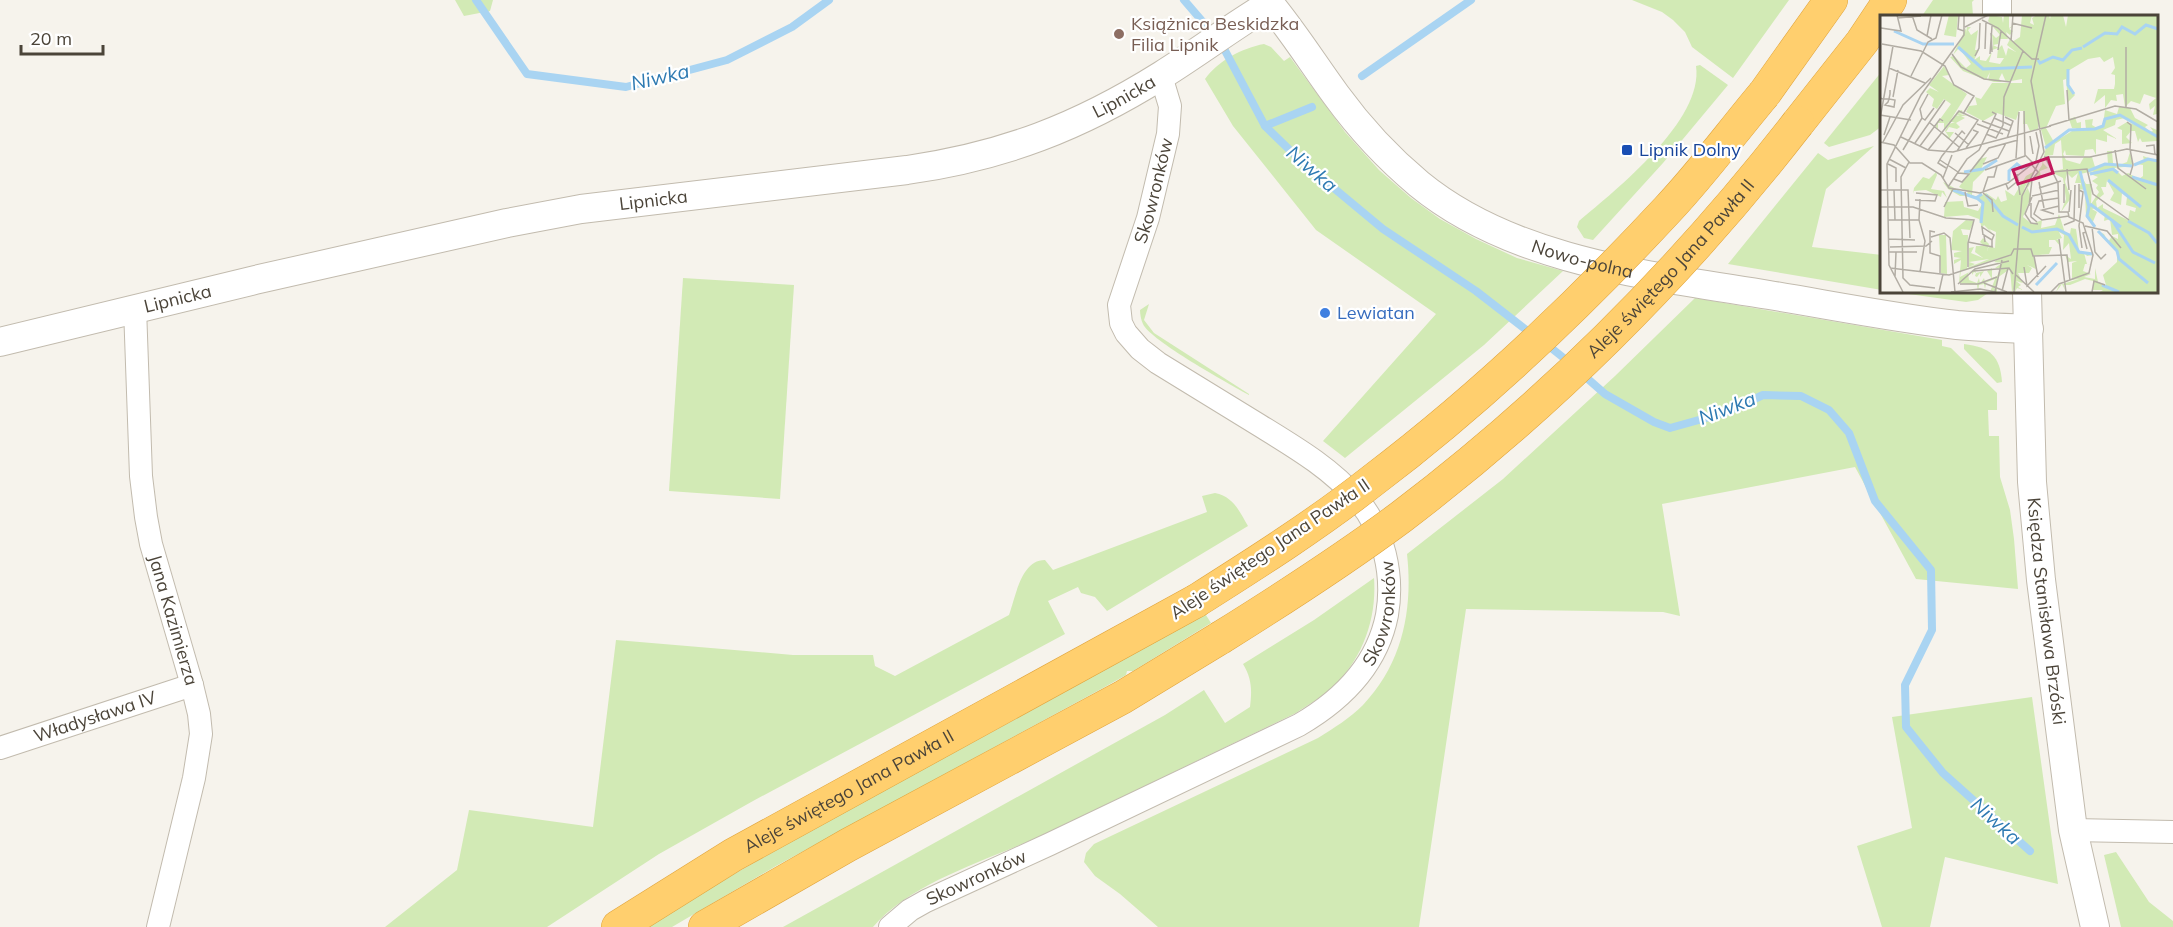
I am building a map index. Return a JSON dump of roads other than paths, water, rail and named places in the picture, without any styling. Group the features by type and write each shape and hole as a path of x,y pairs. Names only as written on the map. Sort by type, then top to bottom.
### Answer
{"highway":[{"name":"Aleje świętego Jana Pawła II","path":"618,927 743,850 1196,601 1301,533 1371,483 1504,373 1670,208 1764,94 1831,0"},
{"name":"Aleje świętego Jana Pawła II","path":"705,927 848,845 1123,697 1220,638 1399,518 1537,405 1618,327 1705,237 1753,182 1862,42 1890,0"}],"street":[{"name":"Lipnicka","path":"0,342 370,253 580,209 863,177 952,164 1001,151 1053,133 1113,103 1161,76 1272,1"},
{"name":"Nowo-polna","path":"1272,1 1337,97 1402,170 1442,201 1496,231 1525,243 1565,255 1642,274 1956,325 2029,329"},
{"name":"Skowronków","path":"890,927 910,910 926,901 1061,839 1320,712 1355,682 1377,648 1384,629 1389,596 1386,560 1377,530 1358,500 1326,469 1294,447 1158,363 1140,349 1126,333 1121,323 1119,314 1121,295 1148,218 1168,134 1170,106 1161,76"},
{"name":"Księdza Stanisława Brzóski","path":"2027,292 2032,482 2041,580 2073,830 2094,927"},
{"name":"Jana Kazimierza","path":"135,308 141,476 146,517 151,544 192,685 201,734 194,778 158,927"},
{"name":"Władysława IV","path":"0,748 192,685"},
{"path":"2073,830 2173,832"}],"waterway":[{"name":"Niwka","path":"476,0 527,74 626,87 727,60 792,27 829,0"},
{"name":"Niwka","path":"1184,0 1221,43 1265,126 1312,107"},
{"name":"Niwka","path":"1362,76 1471,0"},
{"name":"Niwka","path":"1265,126 1300,160 1383,229 1476,291 1534,336"},
{"name":"Niwka","path":"1545,343 1570,363"},
{"name":"Niwka","path":"1580,372 1605,394 1654,422 1670,428 1724,413 1763,395 1801,396 1829,410 1849,433 1875,501 1931,570 1932,630 1905,685 1906,727 1943,773 2030,851"}],"place":[{"name":"Książnica Beskidzka Filia Lipnik","path":"1119,34"},
{"name":"Lipnik Dolny","path":"1627,150"},
{"name":"Lewiatan","path":"1325,313"}]}
